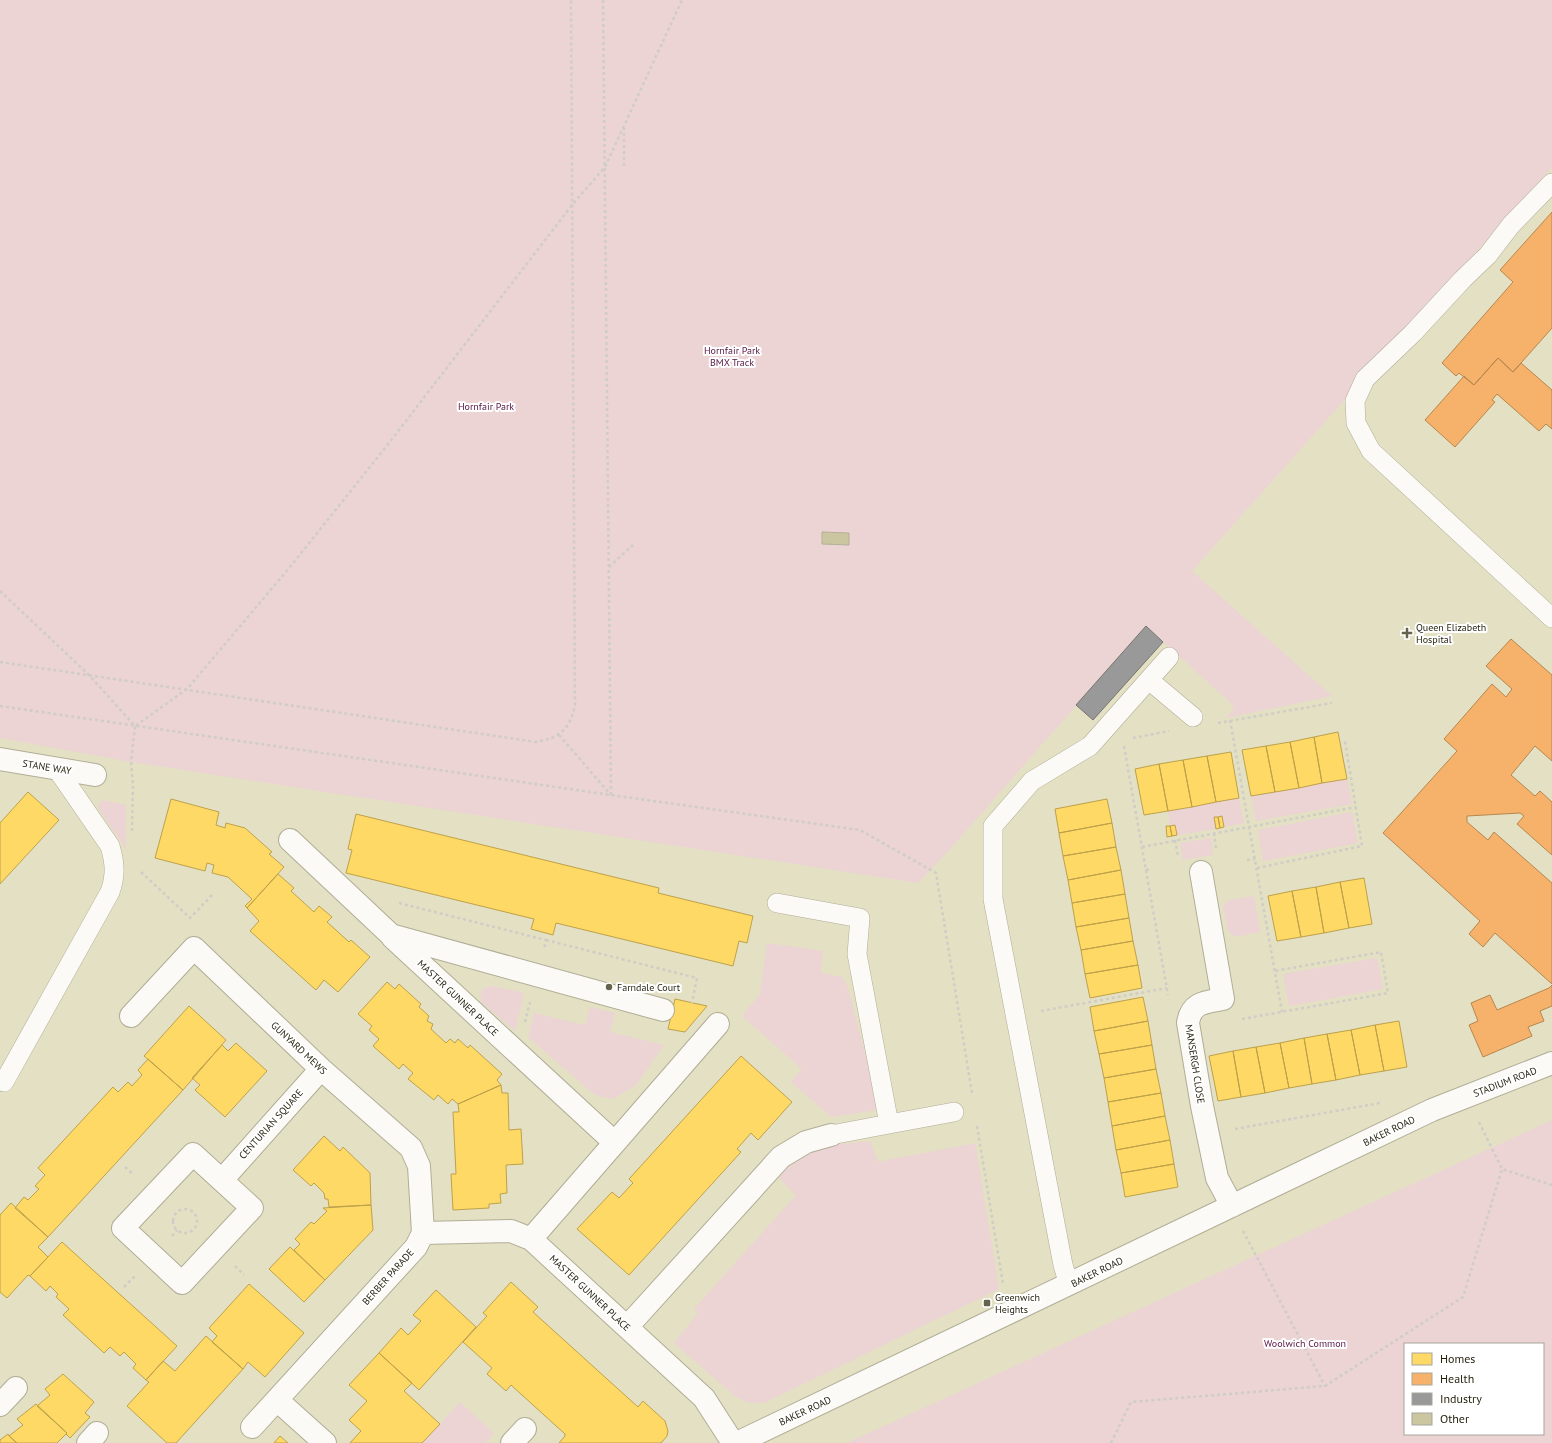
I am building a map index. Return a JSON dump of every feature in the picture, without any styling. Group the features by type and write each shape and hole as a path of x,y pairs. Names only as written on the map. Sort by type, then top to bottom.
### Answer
{"street":[{"name":"STANE WAY","path":"0,759 95,775"},
{"name":"MASTER GUNNER PLACE","path":"290,840 614,1142"},
{"name":"MANSERGH CLOSE","path":"1201,872 1223,999 1201,1003 1194,1008 1189,1015 1188,1022 1202,1106 1217,1178 1232,1206"},
{"name":"MASTER GUNNER PLACE","path":"391,935 663,1010"},
{"name":"GUNYARD MEWS","path":"131,1016 194,948 321,1069 411,1148 419,1166 423,1233"},
{"path":"423,1233 511,1231 531,1239 718,1024"},
{"name":"STADIUM ROAD","path":"1457,1100 1552,1063"},
{"name":"CENTURIAN SQUARE","path":"222,1180 321,1069"},
{"name":"BAKER ROAD","path":"737,1443 1432,1110 1457,1100"},
{"path":"627,1327 782,1158 806,1142 831,1135"},
{"path":"193,1154 222,1180 252,1208 182,1283 123,1228 193,1154"},
{"name":"BERBER PARADE","path":"252,1427 416,1247 423,1233"},
{"name":"MASTER GUNNER PLACE","path":"531,1239 704,1398 733,1443"},
{"path":"0,1405 16,1388"},
{"path":"277,1400 324,1443"}],"lane":[{"path":"1552,183 1511,225 1488,254 1413,333 1365,379 1355,401 1356,423 1371,451 1552,618"},
{"path":"1069,1285 1063,1264 993,899 993,826 1032,781 1090,746 1169,657"},
{"path":"1149,680 1193,717"},
{"path":"4,1082 110,892 114,881 114,865 110,846 57,768"},
{"path":"777,903 860,918 857,954 889,1124"},
{"path":"831,1135 954,1112"}],"path":[{"path":"0,662 536,742 548,740 559,734 567,726 573,716 575,705 571,0"},
{"path":"603,0 611,795"},
{"path":"135,726 187,690 290,567 389,443 572,205 605,167 682,0"},
{"path":"624,126 624,166"},
{"path":"609,567 633,545"},
{"path":"0,591 89,675 135,726 131,762 133,785 132,831"},
{"path":"1215,723 1332,703"},
{"path":"0,706 860,830 936,873 972,1094"},
{"path":"1230,720 1282,1012"},
{"path":"1130,738 1176,730"},
{"path":"559,734 611,795"},
{"path":"1122,740 1168,995"},
{"path":"1257,868 1362,846 1345,741"},
{"path":"1142,846 1356,807"},
{"path":"1214,833 1217,854"},
{"path":"1175,840 1179,861"},
{"path":"1247,860 1255,859"},
{"path":"136,868 190,918 213,894"},
{"path":"1146,870 1150,869"},
{"path":"392,901 697,978 692,1003"},
{"path":"517,1052 546,940"},
{"path":"1236,1020 1388,993 1381,952 1275,971"},
{"path":"1064,1006 1167,988"},
{"path":"1234,1129 1387,1101"},
{"path":"1111,1443 1131,1402 1325,1386 1463,1297 1502,1170 1477,1119"},
{"path":"977,1125 1004,1290"},
{"path":"1502,1170 1552,1185"},
{"path":"186,1209 193,1212 195,1215 196,1222 191,1230 183,1232 177,1230 175,1227 173,1220 179,1211 186,1209"},
{"path":"1242,1229 1325,1386"}],"green space":[{"name":"Hornfair Park","path":"0,0 1552,0 1552,167 1192,571 1332,696 1227,718 1234,706 1146,626 951,848 918,883 131,762 0,738"},
{"path":"1347,779 1352,804 1256,821 1251,796"},
{"path":"1239,798 1244,823 1224,827 1221,816 1214,817 1216,829 1177,835 1175,825 1170,826 1168,811"},
{"path":"102,800 126,805 126,849 98,808"},
{"path":"1352,812 1358,843 1263,861 1258,830"},
{"path":"1211,838 1213,855 1183,860 1180,843"},
{"path":"1254,896 1260,932 1235,937 1228,931 1223,907 1225,903 1230,900"},
{"path":"767,943 823,951 821,973 843,977 848,988 875,1092 877,1110 831,1117 791,1082 802,1069 742,1016 760,994"},
{"path":"1377,958 1383,989 1289,1006 1283,974"},
{"path":"492,986 524,993 515,1031 481,1002 480,995 482,991"},
{"path":"590,1007 615,1013 610,1032 664,1045 636,1085 613,1099 594,1094 528,1037 534,1013 585,1025"},
{"name":"Woolwich Common","path":"1552,1120 1552,1443 847,1443"},
{"path":"870,1141 878,1162 975,1143 999,1289 764,1403 750,1403 736,1397 674,1343 698,1313 694,1309 796,1195 777,1176 803,1156 832,1145"},
{"path":"460,1402 494,1433 485,1443 422,1443"}],"building: Homes":[{"path":"1338,732 1347,779 1322,783 1314,737"},
{"path":"1314,737 1322,783 1299,788 1290,742"},
{"path":"1290,742 1299,788 1275,792 1266,746"},
{"path":"1266,746 1275,792 1251,796 1242,750"},
{"path":"1231,752 1239,798 1216,802 1207,756"},
{"path":"1207,756 1216,802 1192,807 1183,760"},
{"path":"1183,760 1192,807 1168,811 1159,764"},
{"path":"1159,764 1168,811 1144,815 1135,769"},
{"path":"28,792 59,820 0,884 0,823"},
{"path":"171,799 219,812 216,825 225,828 226,823 245,828 272,852 269,854 284,867 247,908 245,906 252,899 228,877 212,873 214,865 207,863 205,871 155,858"},
{"path":"1107,799 1112,823 1059,833 1055,809"},
{"path":"356,814 659,888 658,893 753,916 747,943 739,941 733,966 556,923 553,935 531,929 534,919 346,873 352,850 348,849"},
{"path":"1222,816 1224,827 1220,828 1218,817"},
{"path":"1214,817 1218,817 1220,828 1216,829"},
{"path":"1112,823 1116,847 1063,856 1059,833"},
{"path":"1175,825 1177,835 1172,836 1170,826"},
{"path":"1166,826 1170,826 1172,836 1167,837"},
{"path":"1116,847 1121,870 1068,880 1063,856"},
{"path":"1121,870 1125,894 1072,903 1068,880"},
{"path":"278,874 294,888 291,891 314,912 319,906 332,917 327,922 349,942 351,940 370,957 338,992 324,980 316,990 250,931 259,921 247,908"},
{"path":"1364,878 1372,924 1349,928 1340,882"},
{"path":"1340,882 1349,928 1324,933 1316,887"},
{"path":"1316,887 1324,933 1301,937 1292,891"},
{"path":"1292,891 1301,937 1277,941 1268,896"},
{"path":"1125,894 1129,918 1076,927 1072,903"},
{"path":"1129,918 1133,941 1081,950 1076,927"},
{"path":"1133,941 1138,965 1085,974 1081,950"},
{"path":"1138,965 1142,988 1090,998 1085,974"},
{"path":"387,982 395,989 399,984 421,1004 419,1007 429,1016 427,1021 433,1024 431,1029 446,1043 450,1039 455,1043 458,1039 468,1048 470,1045 502,1074 497,1080 501,1085 458,1104 452,1099 448,1104 438,1095 434,1100 408,1079 413,1073 403,1064 399,1069 373,1046 379,1039 369,1030 372,1026 358,1014"},
{"path":"1143,997 1148,1021 1094,1031 1090,1007"},
{"path":"675,999 707,1006 685,1032 668,1029"},
{"path":"189,1006 226,1040 183,1090 144,1056"},
{"path":"1148,1021 1152,1045 1099,1054 1094,1031"},
{"path":"1399,1021 1407,1067 1384,1071 1375,1025"},
{"path":"1375,1025 1384,1071 1360,1075 1351,1030"},
{"path":"1351,1030 1360,1075 1336,1080 1327,1034"},
{"path":"1327,1034 1336,1080 1312,1084 1304,1038"},
{"path":"1304,1038 1312,1084 1289,1088 1280,1043"},
{"path":"236,1043 267,1071 225,1117 195,1090 200,1085 192,1078 222,1045 228,1051"},
{"path":"1280,1043 1289,1088 1265,1093 1256,1047"},
{"path":"1152,1045 1156,1069 1104,1078 1099,1054"},
{"path":"1256,1047 1265,1093 1241,1097 1233,1051"},
{"path":"1233,1051 1241,1097 1218,1101 1209,1056"},
{"path":"741,1056 792,1102 758,1140 751,1133 737,1149 741,1152 629,1275 577,1229 612,1192 619,1198 633,1183 629,1179"},
{"path":"148,1059 183,1090 48,1237 15,1208 24,1197 28,1200 39,1189 35,1186 45,1175 38,1168 113,1087 118,1092 128,1082 132,1086 142,1075 138,1070"},
{"path":"1156,1069 1161,1093 1108,1102 1104,1078"},
{"path":"501,1085 502,1093 508,1093 509,1130 521,1129 523,1164 506,1165 507,1193 500,1194 501,1203 489,1204 489,1208 453,1210 451,1174 456,1174 453,1112 459,1112 458,1104"},
{"path":"1161,1093 1165,1116 1112,1126 1108,1102"},
{"path":"1165,1116 1170,1140 1116,1150 1112,1126"},
{"path":"324,1136 340,1151 343,1147 370,1173 371,1205 329,1207 328,1199 325,1199 324,1193 314,1183 311,1186 293,1170"},
{"path":"1170,1140 1174,1164 1121,1173 1116,1150"},
{"path":"1174,1164 1178,1187 1125,1197 1121,1173"},
{"path":"11,1203 48,1237 38,1247 48,1257 30,1276 28,1275 7,1298 0,1292 0,1215"},
{"path":"371,1205 373,1230 325,1280 294,1250 300,1244 295,1239 311,1222 314,1224 327,1211 323,1208"},
{"path":"62,1242 177,1346 146,1380 133,1368 136,1364 124,1352 120,1356 110,1347 104,1353 63,1315 69,1309 56,1297 58,1294 50,1286 46,1291 30,1276"},
{"path":"290,1247 325,1280 304,1302 269,1269"},
{"path":"511,1282 538,1307 533,1312 638,1407 643,1401 665,1421 668,1431 667,1436 661,1443 559,1443 565,1434 511,1385 506,1391 487,1374 492,1368 463,1342 487,1316 483,1313"},
{"path":"249,1284 304,1333 265,1377 248,1362 243,1369 212,1342 217,1336 209,1328"},
{"path":"436,1290 476,1327 419,1390 379,1353 401,1328 408,1335 421,1321 413,1315"},
{"path":"206,1336 243,1369 176,1443 167,1443 127,1406 149,1382 146,1380 163,1361 175,1371"},
{"path":"379,1353 412,1383 404,1391 440,1424 422,1443 350,1443 361,1431 349,1420 367,1401 349,1385"},
{"path":"63,1374 94,1402 85,1413 90,1417 70,1438 66,1434 67,1433 37,1406 50,1395 45,1389"},
{"path":"36,1404 67,1433 57,1443 17,1443 9,1436 23,1425 17,1419"},
{"path":"8,1434 17,1443 0,1443 0,1440"},
{"path":"280,1436 288,1443 274,1443"}],"building: Health":[{"path":"1552,212 1552,328 1513,372 1498,358 1474,385 1459,373 1456,376 1442,363 1513,282 1500,270"},
{"path":"1498,358 1513,372 1521,363 1552,390 1552,429 1546,424 1539,431 1497,394 1492,400 1495,402 1455,447 1425,420 1464,376 1474,385"},
{"path":"1511,639 1552,675 1552,761 1535,746 1511,775 1535,796 1540,791 1552,802 1552,855 1517,824 1524,816 1520,813 1467,816 1467,822 1488,840 1494,832 1552,883 1552,984 1495,933 1483,947 1469,934 1480,921 1383,833 1457,751 1444,739 1492,684 1506,697 1512,689 1486,666"},
{"path":"1552,985 1552,1006 1540,1011 1544,1021 1528,1027 1532,1036 1483,1057 1469,1025 1478,1021 1471,1003 1490,995 1497,1010 1549,988"}],"building: Industry":[{"path":"1146,626 1163,642 1093,720 1076,705"}],"building: Other":[{"path":"822,532 849,533 849,545 822,544"}],"place":[{"name":"Queen Elizabeth Hospital","path":"1407,633"},
{"name":"Farndale Court","path":"609,987"},
{"name":"Greenwich Heights","path":"987,1303"}],"park label":[{"name":"Hornfair Park BMX Track","path":"732,356"}]}
